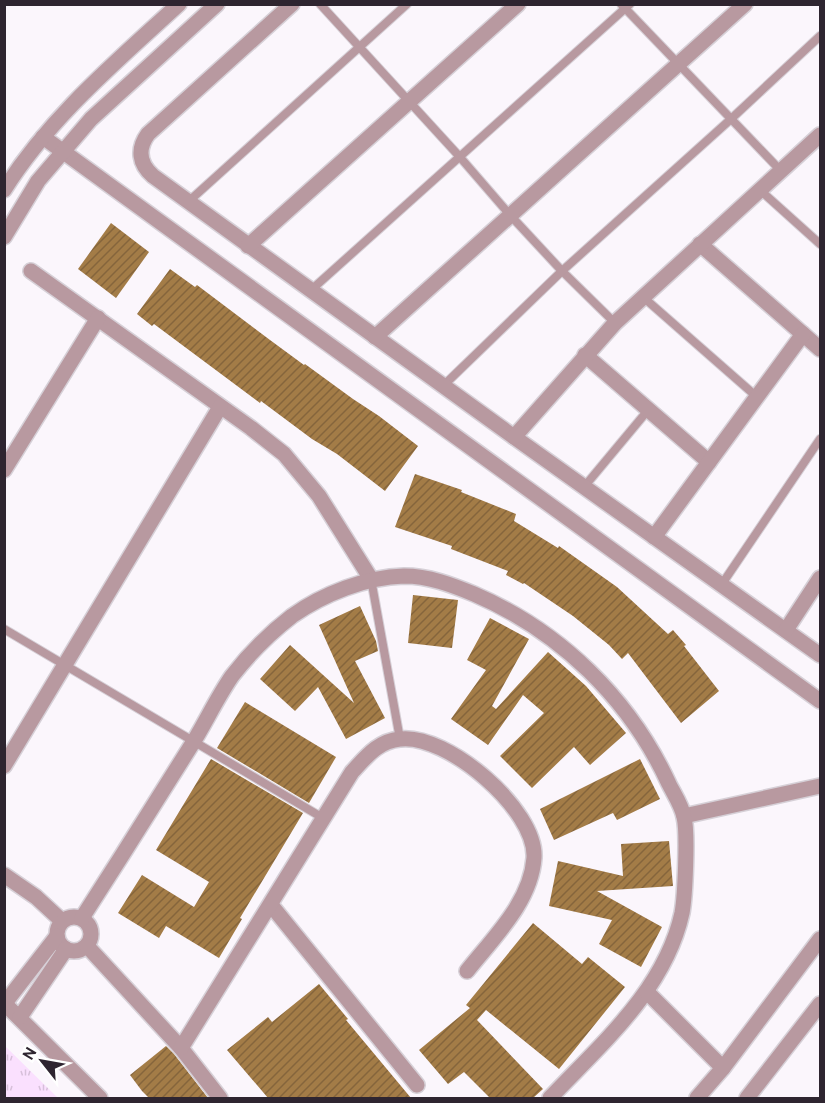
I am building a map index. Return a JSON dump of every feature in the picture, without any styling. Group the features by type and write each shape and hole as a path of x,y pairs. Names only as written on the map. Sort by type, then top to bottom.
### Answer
{"street":[{"path":"4,190 21,163 70,105 179,4"},
{"path":"4,237 39,181 91,119 217,4"},
{"path":"292,4 144,139 141,151 142,166 310,291 820,655"},
{"path":"248,246 518,4"},
{"path":"375,337 745,4"},
{"path":"43,137 820,701"},
{"path":"513,437 615,323 700,244 819,140"},
{"path":"700,244 820,349"},
{"path":"31,271 284,454 319,496 371,579"},
{"path":"4,470 98,318"},
{"path":"654,537 803,334"},
{"path":"585,356 709,462"},
{"path":"4,766 220,407"},
{"path":"82,918 194,742 232,677 258,646 293,616 325,597 371,579 406,576 443,581 498,604 530,623 567,650 628,712 658,760 684,816 685,857 682,912 665,958 647,992 550,1098"},
{"path":"786,630 820,578"},
{"path":"181,1048 352,771 374,748 400,739 431,744 446,750 470,766 496,788 517,813 529,835 534,856 529,883 516,908 467,971"},
{"path":"684,816 820,786"},
{"path":"4,875 36,897 60,929 62,946 66,949 77,951 87,946 92,931 87,921 72,916 60,929 5,1003 100,1098"},
{"path":"271,905 417,1086"},
{"path":"697,1098 723,1068 820,939"},
{"path":"87,946 181,1048 220,1098"},
{"path":"20,1017 66,949"},
{"path":"647,992 723,1068"},
{"path":"754,1096 820,1004"}],"lane":[{"path":"320,4 410,101 510,215 615,323"},
{"path":"188,202 407,4"},
{"path":"310,291 626,6 678,64 782,172"},
{"path":"443,386 562,271 820,36"},
{"path":"761,191 820,244"},
{"path":"643,296 757,397"},
{"path":"584,487 649,409"},
{"path":"722,584 820,439"},
{"path":"371,579 400,739"},
{"path":"4,629 323,818"}],"green space":[{"path":"5,1046 58,1098 5,1098"}],"building":[{"path":"111,223 149,252 116,298 78,269"},
{"path":"170,269 195,287 197,285 418,446 385,491 337,454 312,439 261,401 260,403 154,324 152,326 137,314"},
{"path":"415,474 462,490 461,492 516,514 514,521 558,548 559,546 617,587 668,634 673,630 719,691 681,723 628,653 622,659 609,645 573,616 524,583 506,575 508,571 451,549 452,546 395,527"},
{"path":"413,595 458,600 452,648 408,643"},
{"path":"360,606 376,641 378,651 355,661 385,718 346,739 318,687 295,711 260,679 290,645 354,703 319,625"},
{"path":"490,618 529,639 492,706 496,709 548,652 586,686 626,733 590,765 574,747 532,788 500,756 544,713 523,695 488,745 451,719 486,670 467,660"},
{"path":"245,702 336,757 309,803 217,748"},
{"path":"211,759 303,813 240,918 242,919 219,958 166,926 159,938 118,913 142,875 194,907 209,882 156,850"},
{"path":"640,759 660,799 617,820 613,813 554,840 540,809"},
{"path":"669,841 673,886 597,891 662,927 641,967 599,944 612,920 549,906 558,861 623,876 621,844"},
{"path":"533,923 582,964 588,957 625,987 559,1069 486,1010 477,1020 543,1089 533,1098 490,1098 464,1072 448,1084 419,1050 470,1008 466,1005"},
{"path":"319,984 411,1098 268,1098 227,1050 268,1017 272,1022"},
{"path":"166,1046 208,1098 149,1098 142,1091 130,1075"}]}
